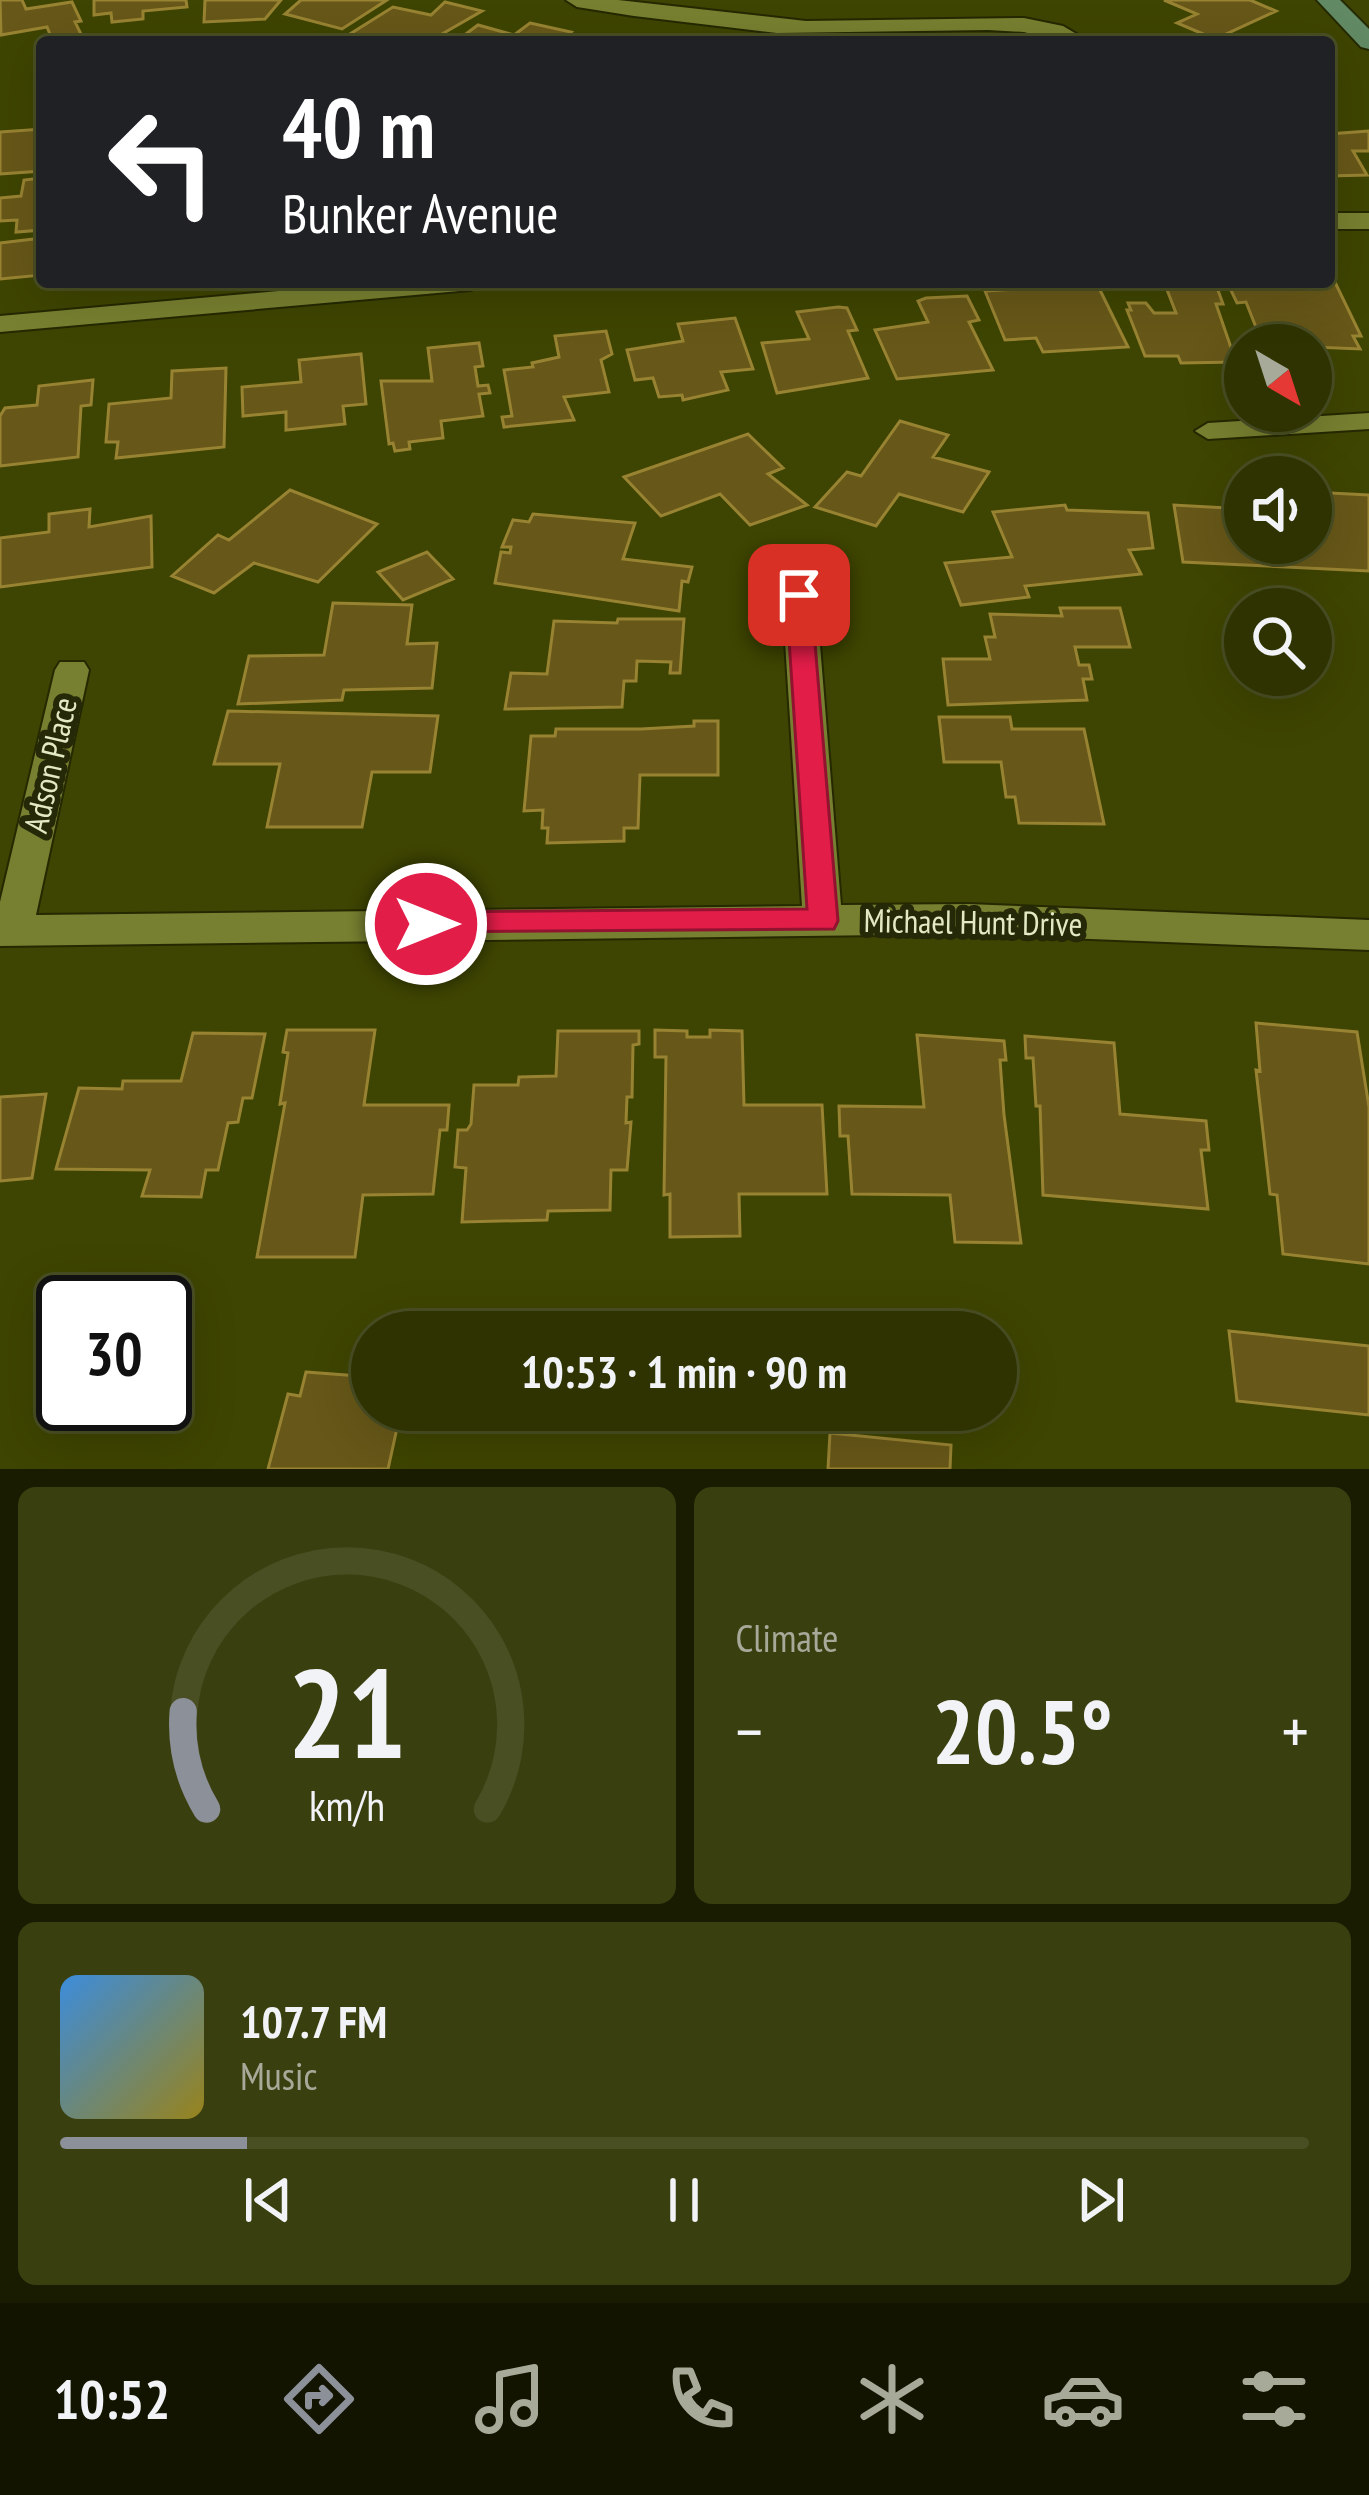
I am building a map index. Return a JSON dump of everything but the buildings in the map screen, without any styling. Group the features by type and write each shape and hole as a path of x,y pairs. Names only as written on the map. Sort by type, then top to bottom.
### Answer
{"main road":[{"path":"1328,0 1369,42"}],"street":[{"path":"577,0 692,19 811,28 1040,24 1066,36"},
{"path":"1335,221 1369,221"},
{"path":"0,324 179,296 346,288"},
{"path":"799,595 823,921"},
{"name":"Adson Place","path":"6,931 72,670"},
{"name":"Michael Hunt Drive","path":"6,931 823,921 1193,925 1369,935"}],"lane":[{"path":"1208,431 1369,421"}],"route":[{"path":"426,924 823,921 799,595"}]}
